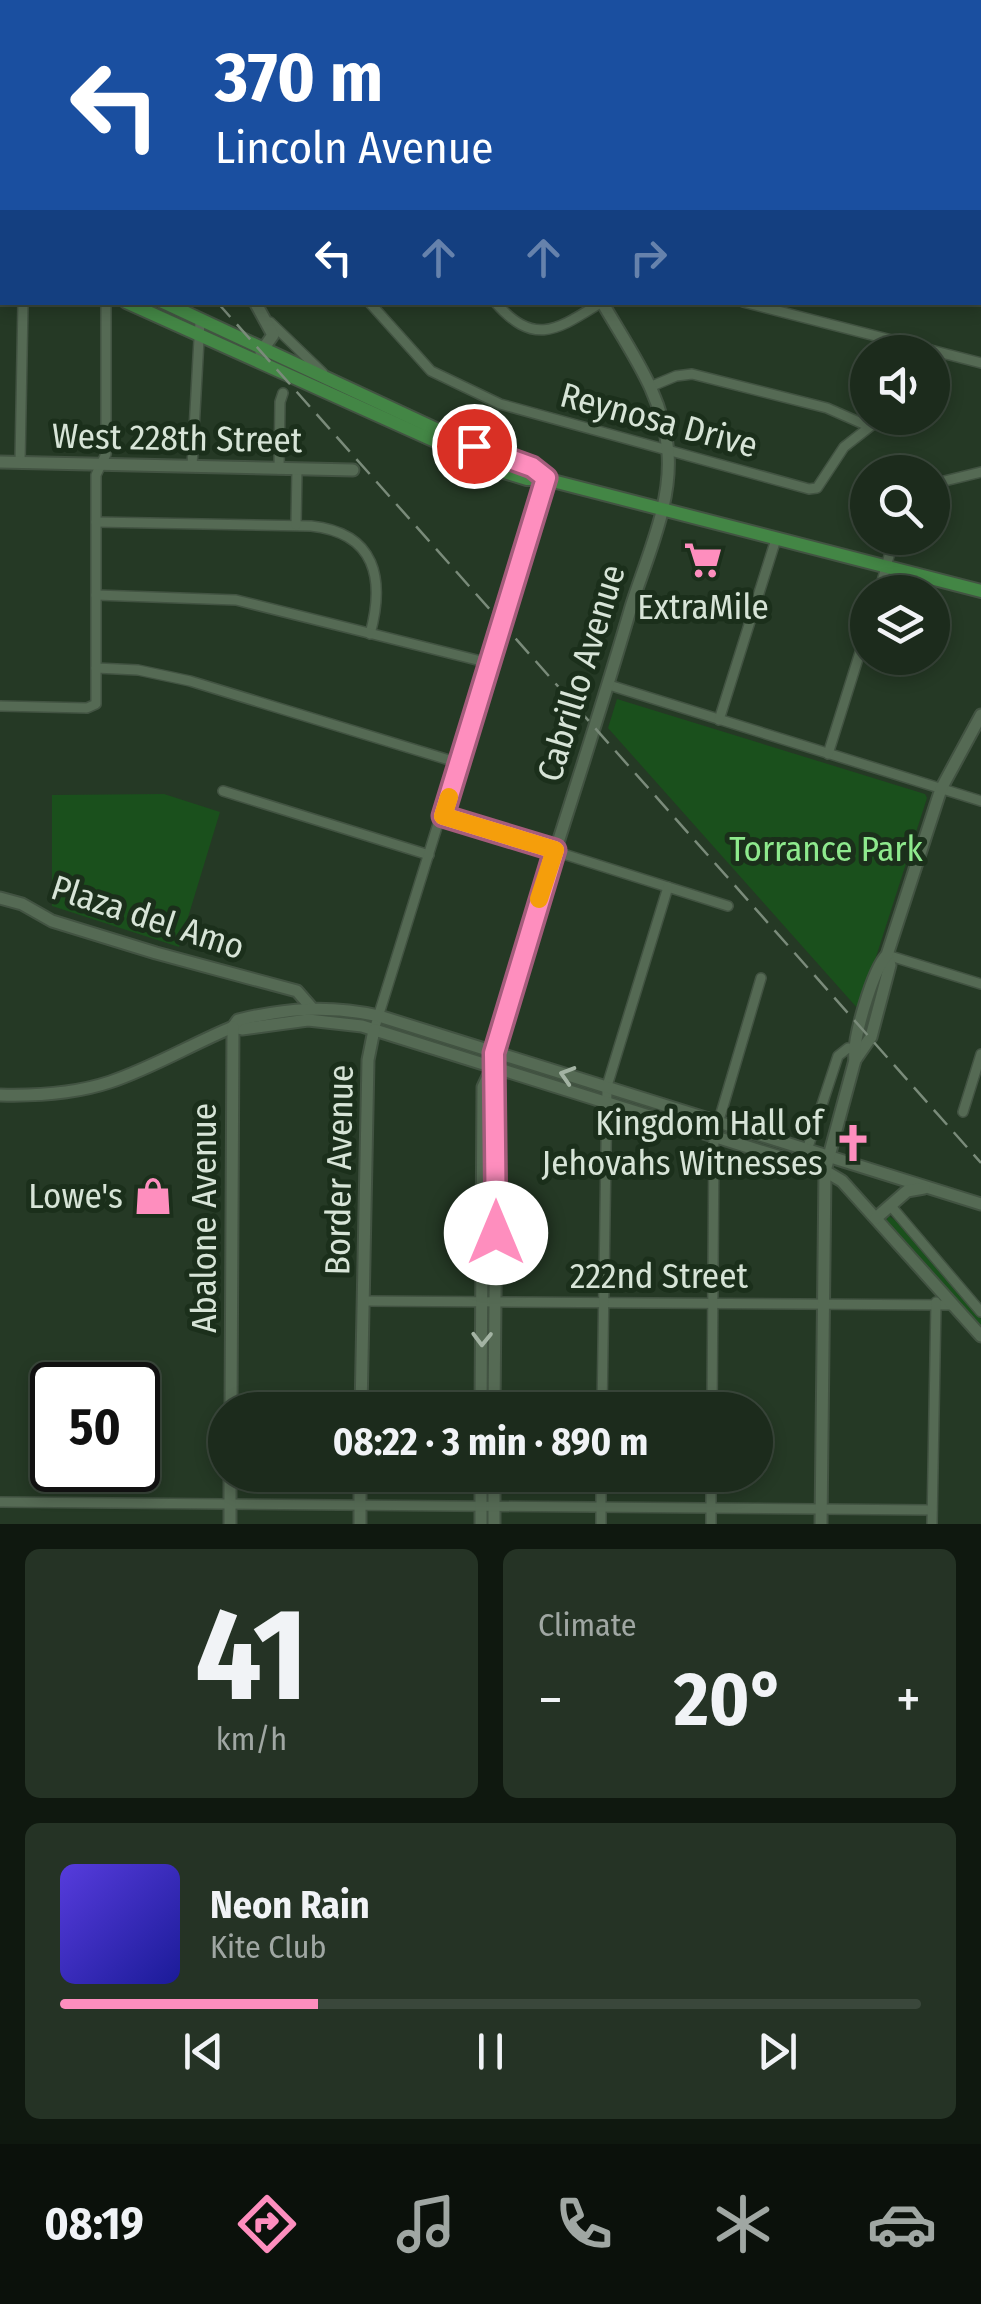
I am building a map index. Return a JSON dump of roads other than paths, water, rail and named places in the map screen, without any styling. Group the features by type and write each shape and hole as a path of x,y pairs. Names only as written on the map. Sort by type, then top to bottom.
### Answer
{"main road":[{"path":"134,305 198,328 429,433"},
{"path":"167,305 198,328"},
{"path":"259,356 329,379 504,472 527,479 546,478 981,592"}],"street":[{"path":"20,462 22,305"},
{"path":"0,706 87,708 96,704 96,475 106,454 106,305"},
{"path":"257,305 273,335 259,356"},
{"name":"Reynosa Drive","path":"372,305 438,376 527,414 813,489 858,435"},
{"path":"498,305 518,325 548,331 598,305"},
{"name":"Cabrillo Avenue","path":"482,1392 497,1079 492,1068 494,1053 661,508 668,451 652,386 603,305"},
{"path":"754,305 859,335"},
{"path":"265,318 329,379"},
{"path":"192,466 198,328"},
{"path":"950,357 981,363"},
{"path":"652,386 692,374 826,408 850,418"},
{"path":"279,469 283,393"},
{"name":"West 228th Street","path":"0,462 353,470"},
{"path":"296,525 297,469"},
{"path":"950,480 981,472"},
{"name":"Border Avenue","path":"361,1392 368,1060 374,1030 546,478"},
{"path":"96,522 296,525 334,531 364,550 378,585 370,634"},
{"path":"719,720 776,539"},
{"path":"884,575 889,555"},
{"path":"96,595 236,600 489,663"},
{"path":"96,668 138,670 190,681 459,763"},
{"path":"828,754 853,675"},
{"path":"608,685 981,801"},
{"path":"820,1524 827,1156 854,1054 870,1037 875,1022 890,965 888,955 941,789 981,715"},
{"path":"223,791 429,855"},
{"path":"443,816 728,906"},
{"path":"602,1392 606,1086 668,886"},
{"name":"Plaza del Amo","path":"0,898 22,904 52,921 298,991 311,1007"},
{"path":"888,955 981,984"},
{"path":"712,1392 714,1137 761,978"},
{"name":"Plaza del Amo","path":"280,987 288,1001 285,1010"},
{"name":"Plaza del Amo","path":"233,1027 238,1020 311,1007 380,1016 981,1204"},
{"path":"0,1095 66,1092 108,1083 233,1027 321,1020 346,1022 825,1170 842,1181 981,1336"},
{"name":"Abalone Avenue","path":"231,1392 233,1027"},
{"path":"806,1150 838,1056 848,1048 854,1054"},
{"path":"963,1112 981,1054"},
{"path":"876,1171 981,1312"},
{"path":"876,1218 913,1188 938,1190"},
{"path":"932,1524 936,1285"},
{"name":"222nd Street","path":"364,1300 954,1305"},
{"name":"Cabrillo Avenue","path":"489,1302 493,1392"},
{"path":"230,1492 230,1524"},
{"path":"360,1492 360,1524"},
{"path":"484,1492 494,1524"},
{"path":"480,1524 490,1492"},
{"path":"601,1492 601,1524"},
{"path":"711,1492 711,1524"},
{"path":"0,1502 932,1510"}],"railway":[{"path":"220,305 981,1163"}],"place":[{"name":"ExtraMile","path":"703,560"},
{"name":"Kingdom Hall of Jehovahs Witnesses","path":"853,1143"},
{"name":"Lowe's","path":"153,1196"}],"park label":[{"name":"Torrance Park","path":"826,849"}]}
